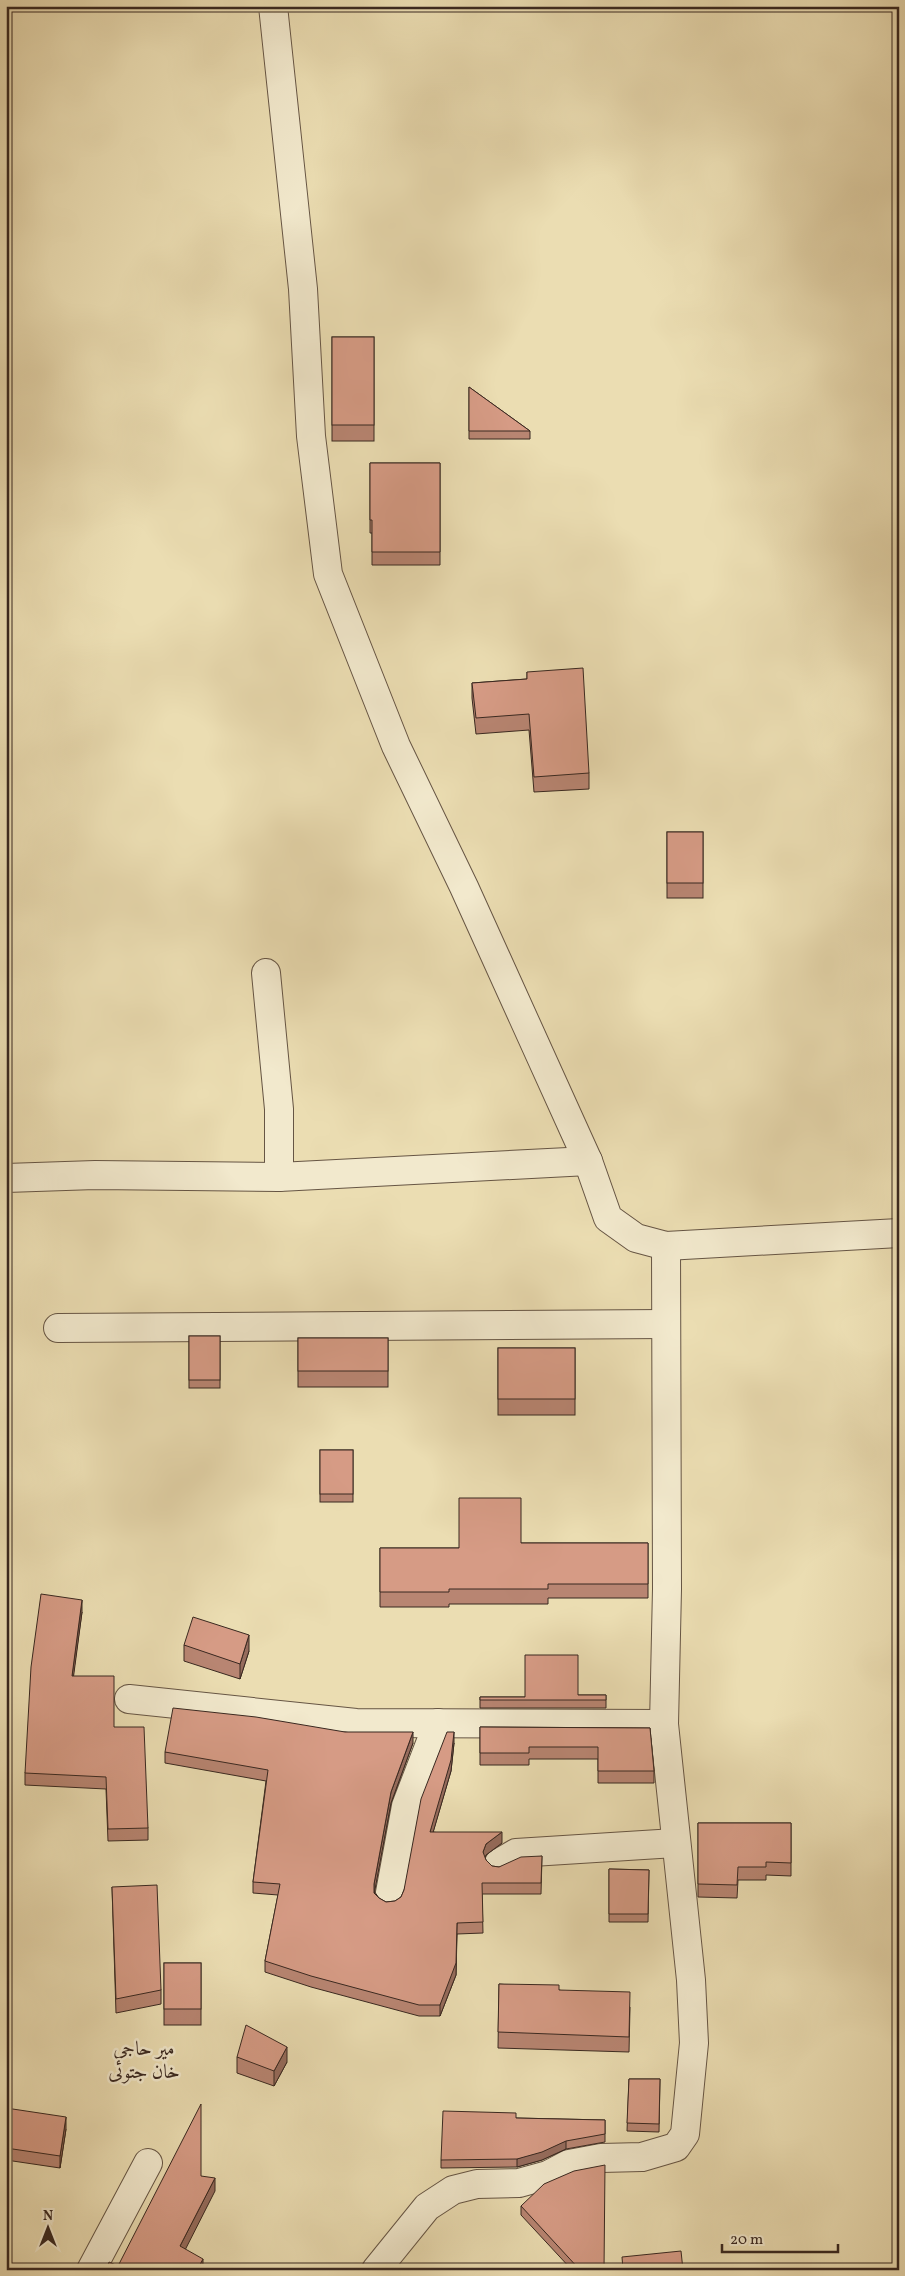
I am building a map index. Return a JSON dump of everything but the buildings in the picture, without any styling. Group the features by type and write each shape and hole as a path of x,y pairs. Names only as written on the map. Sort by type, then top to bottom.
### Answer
{"street":[{"path":"273,6 303,289 311,436 328,574 396,746 464,887 588,1161 608,1218 636,1238 666,1246 899,1233"},
{"path":"266,973 279,1109 279,1178"},
{"path":"6,1178 95,1175 279,1178 588,1161"},
{"path":"376,2270 427,2208 453,2190 477,2184 519,2183 548,2175 569,2164 601,2158 642,2157 676,2147 685,2134 694,2042 691,1980 675,1843 664,1724 666,1246"},
{"path":"58,1328 665,1324"},
{"path":"129,1699 356,1723 664,1724"},
{"path":"389,1898 406,1806 438,1723"},
{"path":"499,1863 516,1853 675,1843"},
{"path":"91,2270 148,2162"}],"district":[{"name":"میر حاجی خان جتوئی","path":"144,2062"}]}
